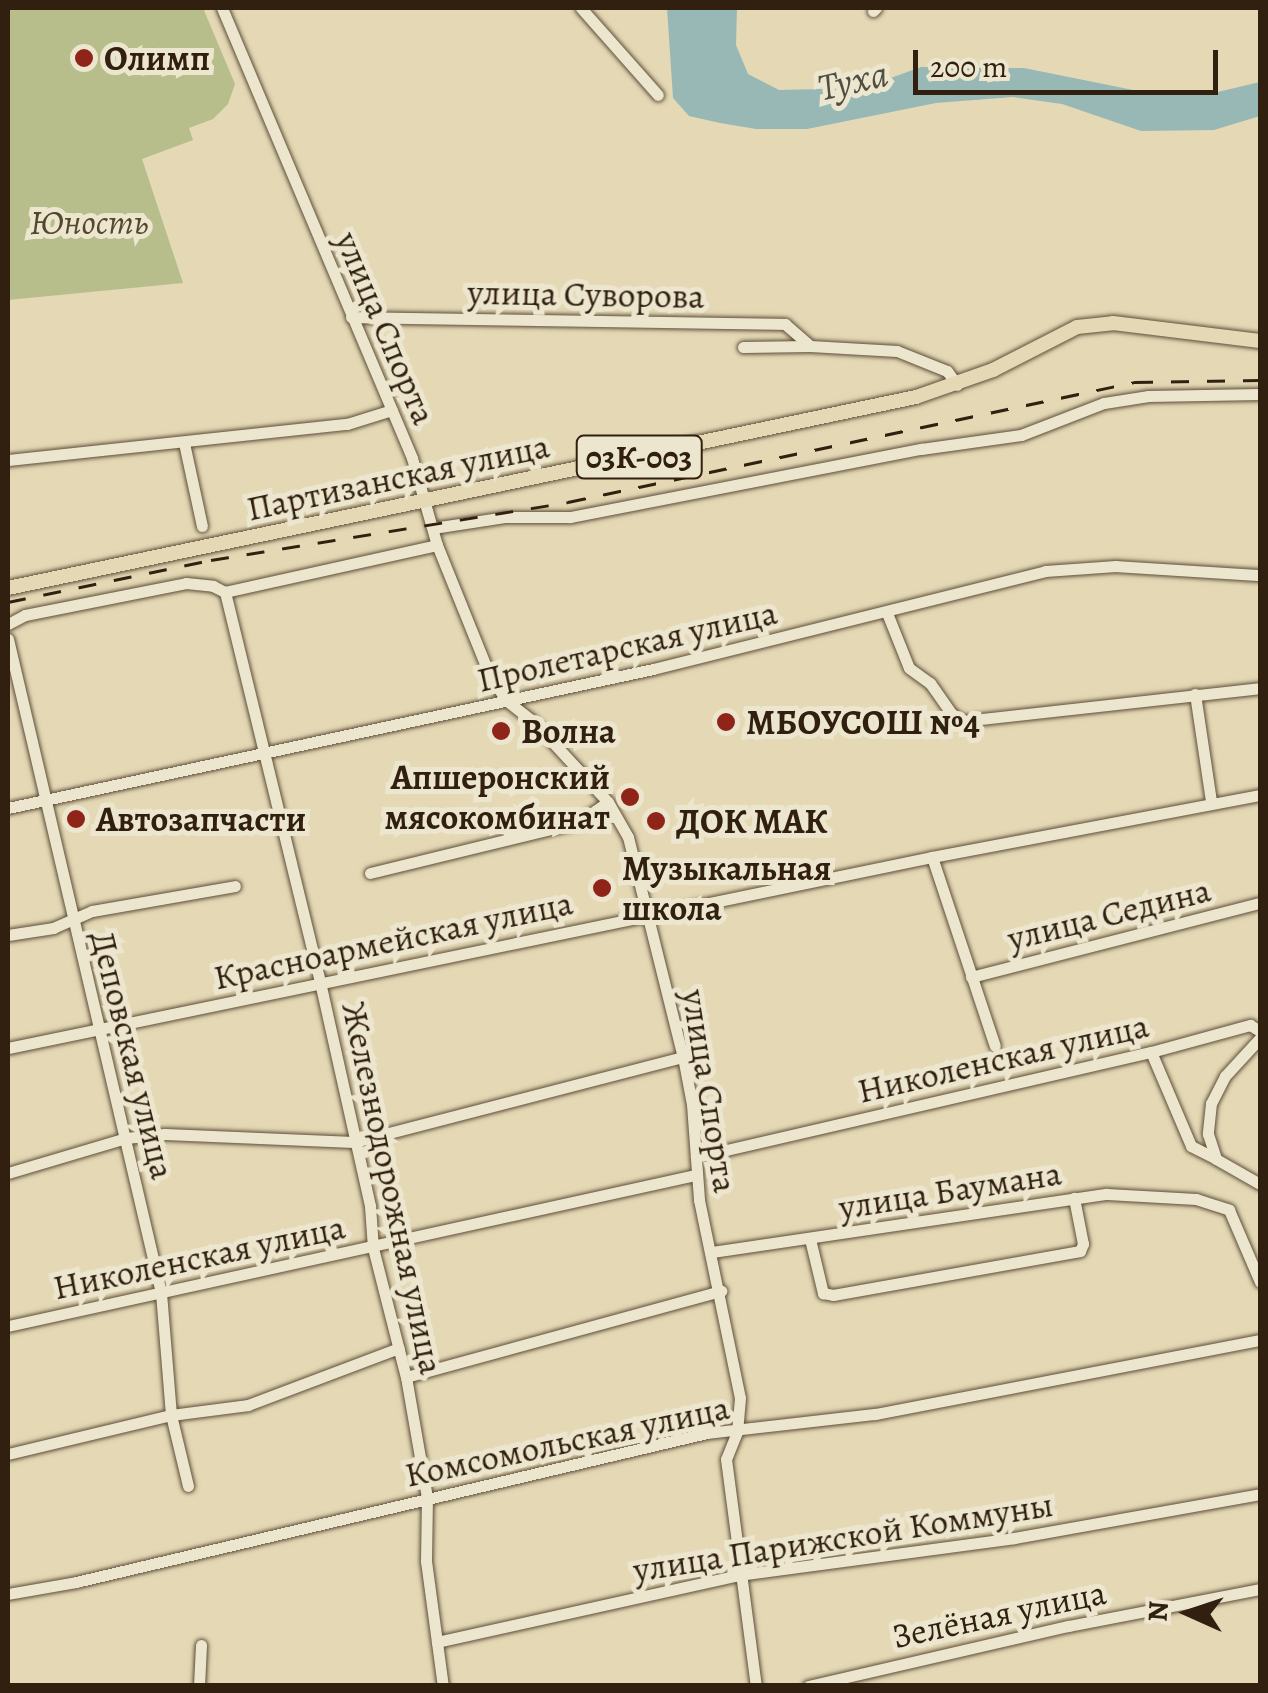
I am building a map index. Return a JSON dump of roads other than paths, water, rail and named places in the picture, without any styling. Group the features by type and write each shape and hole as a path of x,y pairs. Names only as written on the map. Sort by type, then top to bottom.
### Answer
{"main road":[{"name":"Партизанская улица","path":"8,588 426,502 957,385 1077,326 1095,324 1260,341"}],"street":[{"name":"улица Спорта","path":"222,8 392,410 438,544 490,676 507,702 532,721 608,802 628,837 683,1056 696,1176 740,1398 737,1432 726,1459 738,1575 756,1686"},
{"path":"581,8 658,96"},
{"name":"улица Суворова","path":"351,317 785,324 810,346"},
{"name":"улица Суворова","path":"743,347 897,351 948,371 957,385"},
{"name":"Партизанская улица","path":"433,528 506,518 570,517 921,450 1021,435 1104,403 1148,396 1260,394"},
{"path":"8,460 347,424 392,410"},
{"path":"184,442 202,526"},
{"name":"Партизанская улица","path":"8,624 25,615 186,584 213,586 224,592 438,544"},
{"name":"Пролетарская улица","path":"8,808 507,702 1076,567 1260,574"},
{"name":"Железнодорожная улица","path":"224,592 320,982 370,1206 373,1248 406,1377 427,1498 426,1561 443,1686"},
{"path":"888,613 908,668 930,682 952,714 962,721 1260,688"},
{"name":"Деповская улица","path":"8,639 161,1293 171,1415 188,1486"},
{"path":"1195,694 1211,801"},
{"name":"Красноармейская улица","path":"8,1048 932,857 1211,801 1260,795"},
{"path":"370,873 579,822 608,802"},
{"path":"932,857 994,1046"},
{"path":"8,936 53,928 92,911 235,886"},
{"name":"улица Седина","path":"971,977 1260,903"},
{"name":"Николенская улица","path":"696,1157 1151,1052 1250,1024 1260,1034"},
{"path":"1216,1159 1208,1134 1211,1103 1225,1076 1260,1034"},
{"path":"1151,1052 1191,1146 1260,1184"},
{"path":"8,1173 126,1138 165,1134 354,1142 683,1056"},
{"name":"Николенская улица","path":"8,1326 696,1176"},
{"name":"улица Баумана","path":"712,1252 1107,1194 1196,1199 1229,1210 1260,1282"},
{"path":"810,1239 823,1293 833,1294 1080,1252 1083,1244 1074,1198"},
{"path":"406,1377 721,1290"},
{"name":"Комсомольская улица","path":"8,1594 76,1582 708,1433 737,1432 1032,1386 1260,1340"},
{"path":"8,1454 171,1415 248,1406 398,1348"},
{"name":"улица Парижской Коммуны","path":"437,1642 738,1575 1014,1538 1260,1494"},
{"name":"Зелёная улица","path":"808,1686 1068,1626 1260,1589"},
{"path":"199,1686 200,1646"}],"water":[{"path":"667,8 737,8 736,45 748,74 779,90 863,88 921,67 1024,68 1153,94 1205,95 1260,82 1260,116 1214,130 1141,131 1062,104 1013,97 936,103 807,129 756,129 720,123 689,116 673,98"}],"railway":[{"path":"8,602 211,560 568,502 1135,382 1260,380"}],"place":[{"name":"Олимп","path":"84,58"},
{"name":"МБОУСОШ №4","path":"726,722"},
{"name":"Волна","path":"501,731"},
{"name":"Апшеронский мясокомбинат","path":"630,797"},
{"name":"Автозапчасти","path":"76,819"},
{"name":"ДОК МАК","path":"656,821"},
{"name":"Музыкальная школа","path":"602,888"}],"water label":[{"name":"Туха","path":"853,81"}],"park label":[{"name":"Юность","path":"89,222"}]}
